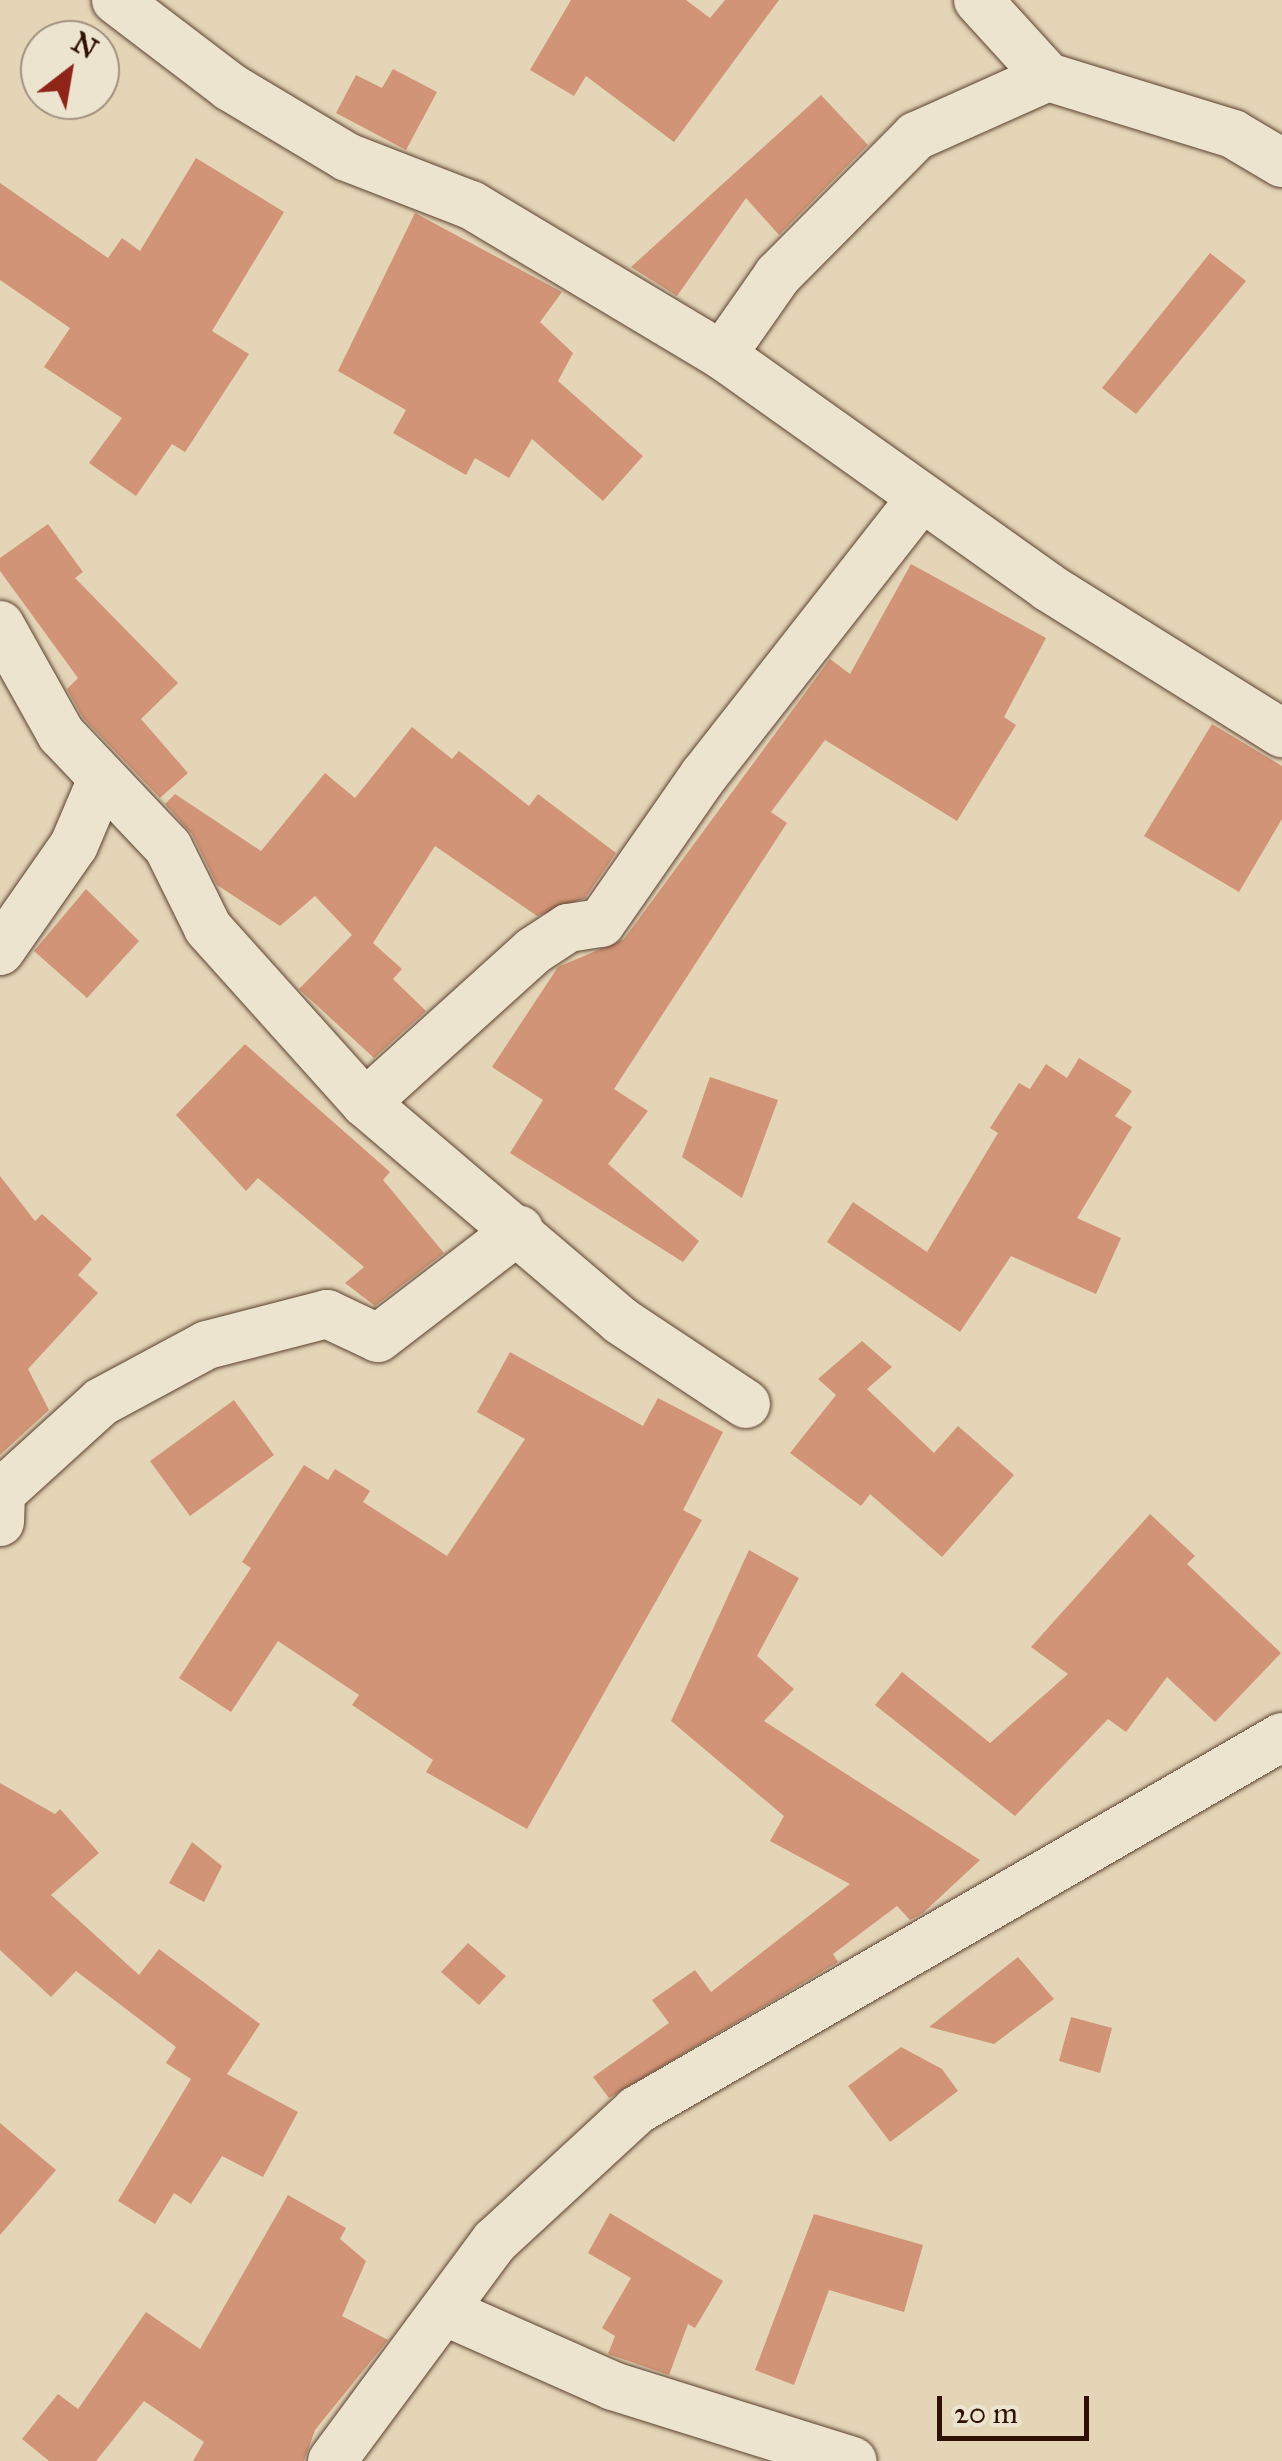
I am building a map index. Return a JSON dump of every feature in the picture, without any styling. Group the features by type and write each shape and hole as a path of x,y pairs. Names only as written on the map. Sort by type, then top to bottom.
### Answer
{"street":[{"path":"116,0 230,88 330,147 471,205 722,355 1168,669 1272,711"},
{"path":"978,0 1048,77 1233,134 1282,164"},
{"path":"722,355 778,274 916,136 1048,77"},
{"path":"365,1103 533,950 568,928 601,923 704,775 921,498"},
{"path":"0,625 61,734 168,847 208,928 365,1103 520,1230 621,1321 746,1404"},
{"path":"0,951 74,845 102,779"},
{"path":"0,1522 1,1492 101,1402 207,1345 327,1314 378,1338 520,1230"},
{"path":"332,2461 494,2241 637,2110 1282,1737"},
{"path":"444,2310 613,2386 853,2461"}],"building":[{"path":"571,0 686,0 710,18 725,0 779,0 674,142 586,76 574,96 530,70"},
{"path":"393,69 437,92 406,150 336,113 356,75 382,88"},
{"path":"821,95 868,145 779,235 746,198 677,296 631,267"},
{"path":"196,158 284,212 212,331 249,354 185,452 172,444 136,496 89,463 122,418 44,367 70,328 0,280 0,183 108,258 122,238 140,251"},
{"path":"415,213 562,292 540,322 573,353 558,381 643,456 603,501 532,439 509,478 475,458 466,475 393,433 406,410 338,371"},
{"path":"1210,253 1246,281 1136,414 1102,388"},
{"path":"48,524 83,572 75,578 178,683 141,719 188,773 160,798 83,718 67,689 78,678 0,571 0,558"},
{"path":"911,564 1046,638 1004,717 1016,725 957,821 825,740 771,812 787,823 614,1089 648,1111 608,1164 699,1241 683,1262 510,1153 543,1100 492,1067 558,967 624,939 830,659 850,674"},
{"path":"1212,724 1282,766 1282,819 1239,892 1144,836"},
{"path":"412,727 452,759 459,751 529,806 538,794 616,853 585,898 537,916 435,846 373,943 402,969 393,979 426,1011 374,1058 299,989 352,935 315,896 280,926 217,885 192,834 165,804 175,794 261,851 325,773 355,798"},
{"path":"86,889 139,941 87,998 34,951"},
{"path":"245,1044 390,1172 383,1180 444,1253 375,1306 345,1283 364,1267 258,1178 246,1191 176,1115"},
{"path":"1079,1058 1132,1091 1115,1116 1132,1127 1077,1218 1121,1238 1096,1294 1011,1256 960,1332 827,1242 853,1202 927,1252 998,1133 990,1128 1019,1083 1030,1089 1046,1064 1067,1078"},
{"path":"710,1077 778,1100 742,1198 682,1157"},
{"path":"0,1176 35,1221 42,1214 92,1259 78,1275 98,1293 28,1369 49,1410 0,1455"},
{"path":"862,1341 892,1367 867,1389 934,1453 958,1426 1014,1475 942,1557 870,1494 861,1506 790,1453 836,1395 818,1379"},
{"path":"510,1352 643,1426 658,1398 723,1432 683,1510 702,1520 527,1829 426,1772 433,1760 352,1705 359,1695 278,1641 231,1712 179,1678 251,1568 242,1562 304,1465 328,1480 335,1469 370,1491 363,1502 447,1556 525,1439 477,1412"},
{"path":"234,1400 274,1455 190,1516 150,1461"},
{"path":"1150,1514 1195,1556 1187,1564 1281,1653 1215,1722 1167,1677 1126,1732 1108,1719 1015,1816 875,1705 902,1672 990,1743 1068,1674 1031,1647"},
{"path":"749,1550 799,1578 757,1656 794,1689 764,1721 980,1860 923,1913 910,1920 897,1906 833,1954 838,1962 609,2098 593,2077 669,2023 652,2000 695,1970 711,1992 850,1884 770,1841 784,1816 671,1721"},
{"path":"0,1783 55,1814 60,1809 99,1853 51,1895 139,1975 159,1949 260,2024 227,2074 298,2112 263,2177 222,2156 191,2204 174,2193 155,2224 118,2201 191,2079 166,2063 176,2047 76,1971 51,1997 0,1950"},
{"path":"192,1842 222,1866 204,1902 169,1883"},
{"path":"468,1943 506,1976 479,2005 441,1972"},
{"path":"1018,1957 1054,1999 994,2044 929,2027"},
{"path":"1071,2017 1112,2028 1100,2073 1059,2061"},
{"path":"901,2047 942,2069 958,2091 890,2142 848,2086"},
{"path":"0,2123 56,2170 0,2235"},
{"path":"288,2195 346,2228 340,2239 366,2261 342,2316 388,2340 315,2430 304,2461 193,2461 204,2442 144,2401 96,2461 49,2461 22,2439 58,2394 78,2409 146,2312 200,2349"},
{"path":"610,2213 723,2281 695,2328 688,2324 669,2375 608,2354 615,2336 602,2328 631,2278 588,2253"},
{"path":"814,2214 923,2245 904,2312 829,2290 794,2385 755,2370"}]}
